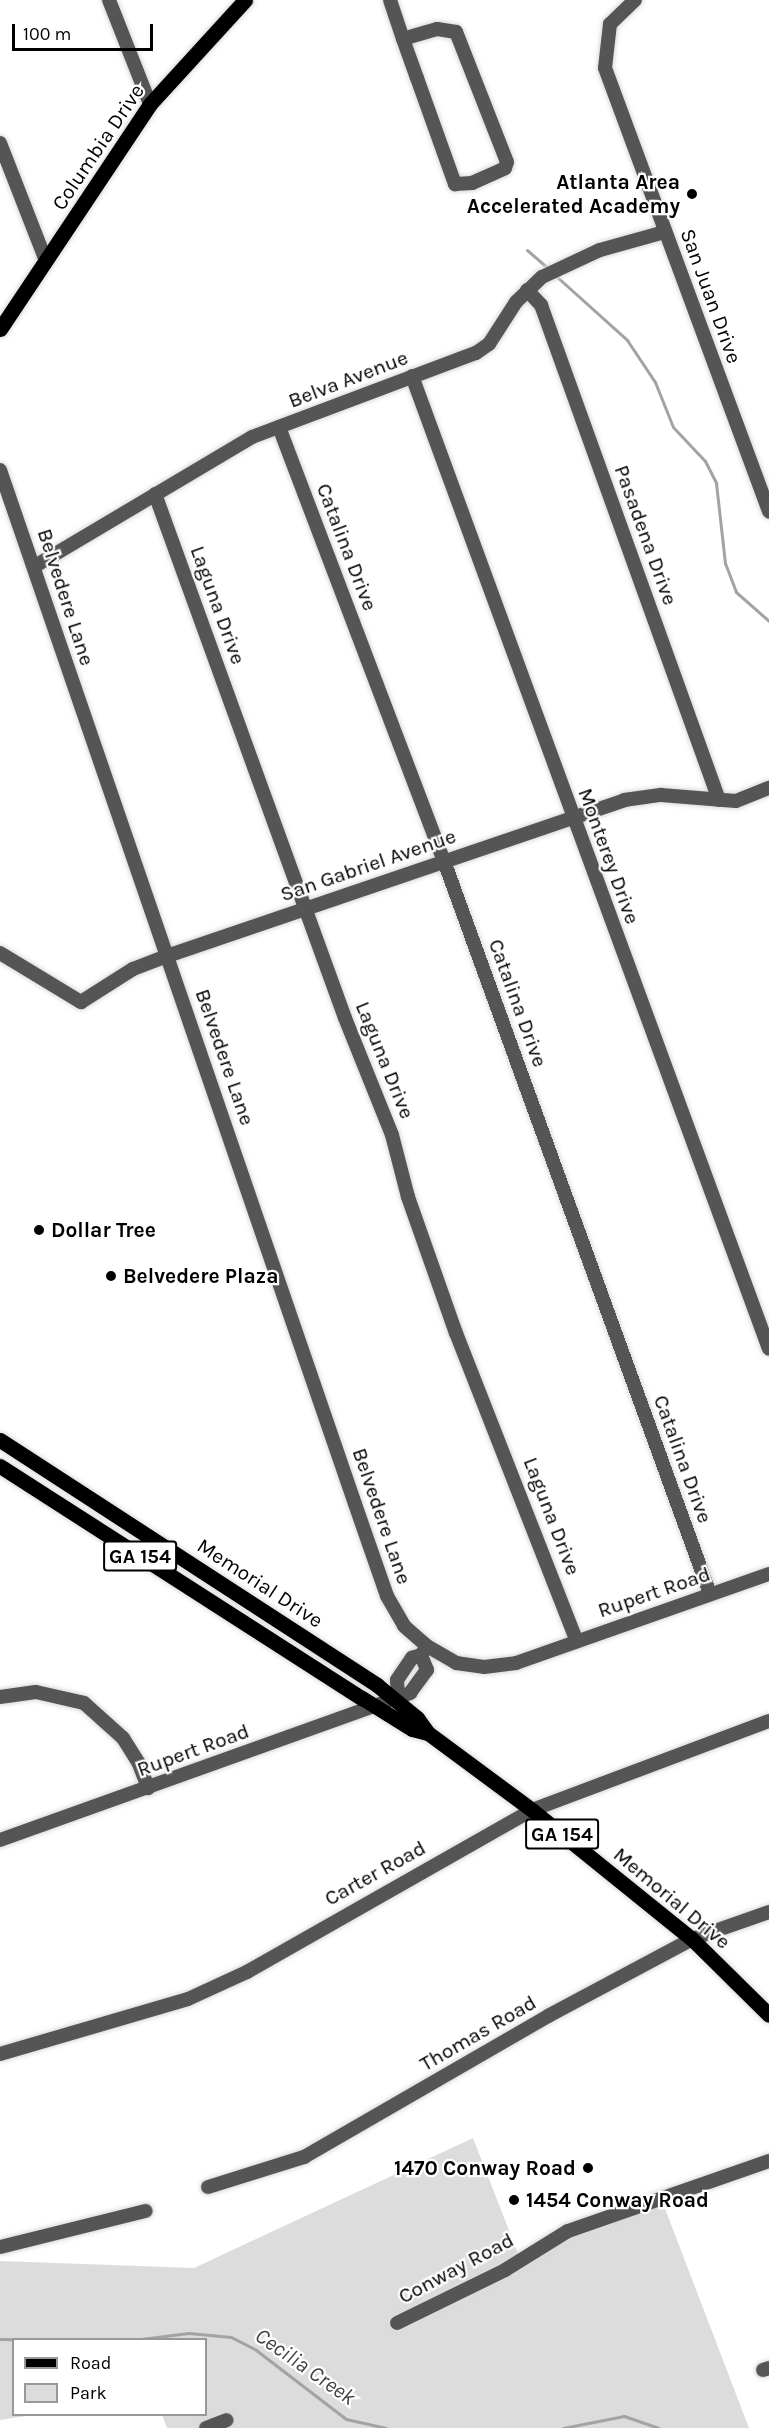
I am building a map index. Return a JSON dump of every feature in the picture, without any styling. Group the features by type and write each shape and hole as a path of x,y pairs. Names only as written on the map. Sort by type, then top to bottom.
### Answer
{"main road":[{"name":"Columbia Drive","path":"0,329 150,104 245,0"},
{"name":"Memorial Drive","path":"0,1440 307,1637 395,1697 417,1718 428,1733 532,1810 692,1939 769,2015"},
{"name":"Memorial Drive","path":"0,1466 375,1706 412,1729 428,1733"}],"street":[{"path":"110,0 150,104"},
{"path":"390,0 403,39 455,184 482,180 505,168 507,162 456,32 437,29 403,39"},
{"name":"San Juan Drive","path":"635,0 610,24 605,68 769,512"},
{"path":"0,143 46,261"},
{"name":"Belva Avenue","path":"35,566 235,446 476,353 489,344 527,290 568,263 664,232"},
{"name":"Pasadena Drive","path":"527,290 541,305 719,800"},
{"name":"Monterey Drive","path":"412,376 769,1349"},
{"name":"Catalina Drive","path":"279,428 444,861 710,1594"},
{"name":"Belvedere Lane","path":"0,470 35,566 387,1596 404,1626 424,1651"},
{"name":"Laguna Drive","path":"155,494 305,909 392,1135 408,1197 456,1333 577,1641"},
{"name":"San Gabriel Avenue","path":"0,953 81,1002 133,969 167,956 624,800 662,795 719,800 749,799 769,788"},
{"name":"Rupert Road","path":"0,1840 410,1693 427,1670 424,1651 456,1663 484,1667 516,1663 769,1574"},
{"path":"0,1697 36,1692 84,1703 123,1738 139,1764 148,1788"},
{"name":"Carter Road","path":"0,2054 188,1999 532,1810 769,1721"},
{"name":"Thomas Road","path":"208,2187 304,2157 548,2016 692,1939 769,1912"},
{"name":"Conway Road","path":"397,2323 505,2270 568,2231 769,2162"},
{"path":"0,2247 146,2211"},
{"path":"206,2428 227,2420"}],"green space":[{"path":"473,2138 519,2256 659,2193 749,2428 167,2428 162,2416 207,2416 207,2338 12,2338 12,2416 26,2416 0,2420 0,2261 194,2268"}],"waterway":[{"path":"527,250 548,268"},
{"path":"556,276 627,340 655,382 673,427 705,461 716,483 725,563 736,592 769,621"},
{"name":"Cecilia Creek","path":"149,2338 189,2333 231,2337 256,2350 346,2419 386,2428"},
{"name":"Cecilia Creek","path":"0,2339 12,2339"},
{"name":"Cecilia Creek","path":"563,2428 624,2416 658,2428"}],"place":[{"name":"Atlanta Area Accelerated Academy","path":"692,194"},
{"name":"Dollar Tree","path":"39,1230"},
{"name":"Belvedere Plaza","path":"111,1276"},
{"name":"1470 Conway Road","path":"588,2168"},
{"name":"1454 Conway Road","path":"514,2200"}]}
